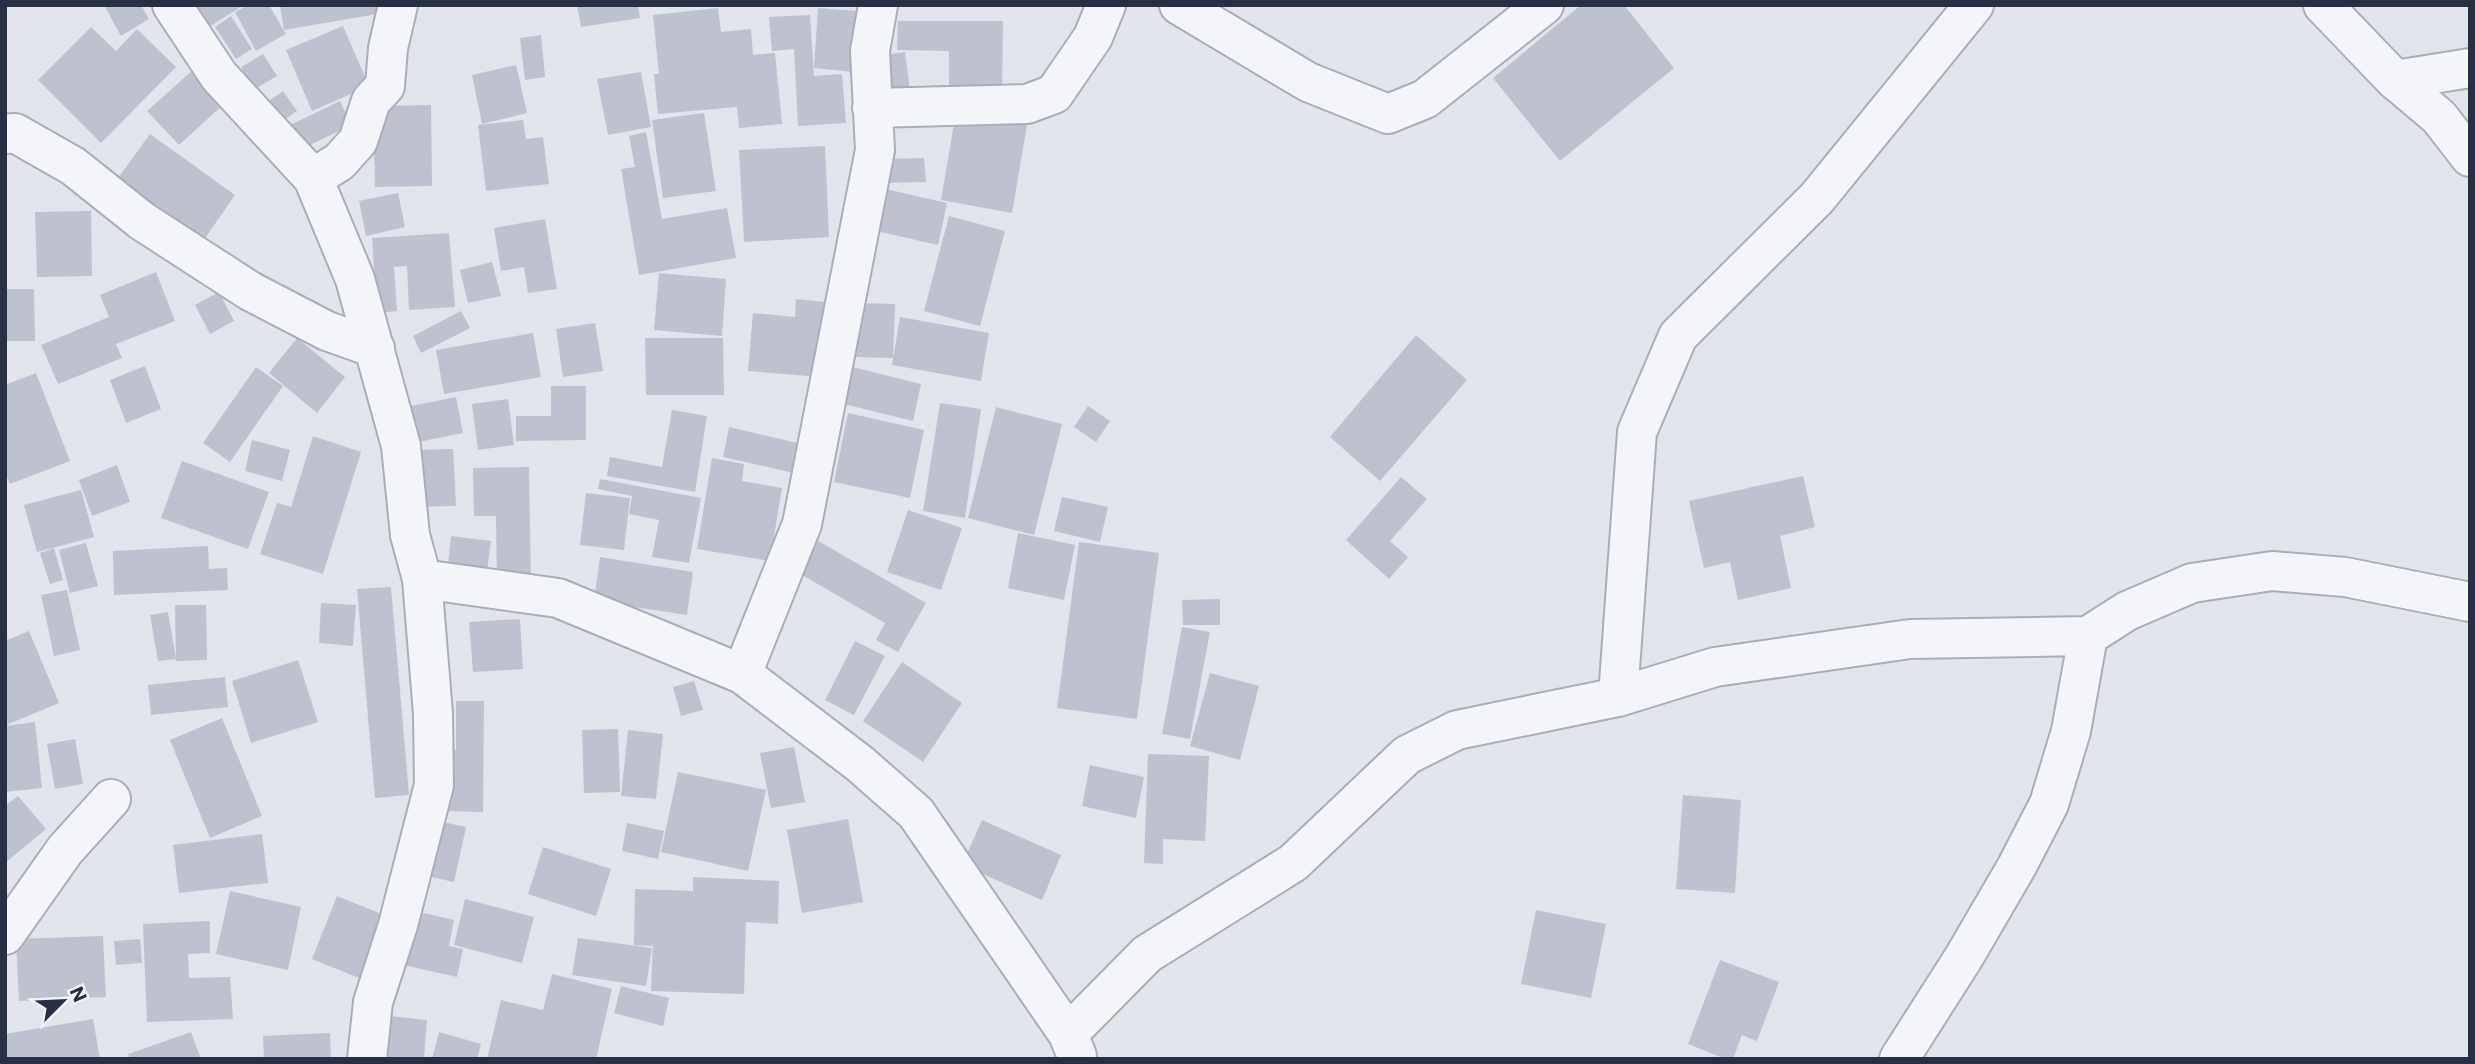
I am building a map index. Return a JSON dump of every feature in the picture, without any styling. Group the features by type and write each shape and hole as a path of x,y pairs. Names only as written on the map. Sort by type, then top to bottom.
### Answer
{"street":[{"path":"172,5 219,76 313,178 355,279 401,446 410,535 422,579 433,714 433,785 402,912 373,1002 367,1059"},
{"path":"313,178 339,162 358,141 371,101 385,86 388,48 398,5"},
{"path":"742,674 802,524 875,150 870,51 878,5"},
{"path":"872,108 1027,104 1054,94 1093,37 1106,5"},
{"path":"1179,5 1308,82 1388,114 1425,99 1544,5"},
{"path":"1618,697 1637,432 1678,336 1817,198 1974,5"},
{"path":"2323,5 2395,80 2439,117 2470,157"},
{"path":"2395,80 2470,68"},
{"path":"5,134 15,133 73,166 142,221 250,291 327,331 375,348"},
{"path":"422,579 558,598 742,674 859,763 916,813 1073,1046 1147,954 1293,863 1407,755 1457,730 1618,697 1715,667 1910,639 2088,635 2127,611 2192,583 2272,571 2345,577 2470,602"},
{"path":"1899,1059 1964,957 2017,866 2049,804 2071,731 2088,635"},
{"path":"5,935 65,850 111,799"}],"building":[{"path":"104,5 141,5 149,19 121,36"},
{"path":"192,5 244,5 207,28"},
{"path":"248,5 269,5 286,34 256,51 235,12"},
{"path":"280,5 376,5 377,14 284,30"},
{"path":"577,5 638,5 640,18 581,27"},
{"path":"1581,5 1624,5 1674,68 1560,161 1493,78"},
{"path":"718,8 721,32 751,29 753,55 775,53 782,124 739,128 737,107 658,114 654,74 659,74 653,15"},
{"path":"818,8 857,11 853,72 814,68"},
{"path":"810,15 814,76 842,74 846,123 798,126 794,49 772,51 769,17"},
{"path":"231,16 252,49 236,59 215,27"},
{"path":"898,21 1003,21 1002,95 949,95 949,51 897,50"},
{"path":"343,26 369,86 312,111 286,50"},
{"path":"91,27 116,51 137,29 176,67 101,143 38,80"},
{"path":"541,35 545,77 525,80 520,38"},
{"path":"905,52 910,90 882,94 877,56"},
{"path":"263,54 277,76 253,90 241,67"},
{"path":"516,65 527,113 482,124 472,75"},
{"path":"195,68 226,102 179,145 147,111"},
{"path":"641,72 651,127 608,135 597,79"},
{"path":"283,91 297,111 277,125 263,105"},
{"path":"340,101 351,125 296,152 284,128"},
{"path":"431,105 432,186 375,187 373,106"},
{"path":"956,112 1027,125 1012,213 941,200"},
{"path":"704,113 716,191 663,198 652,120"},
{"path":"523,120 526,139 543,137 549,184 486,191 478,125"},
{"path":"646,132 662,219 727,208 736,258 639,275 621,169 635,167 629,136"},
{"path":"150,134 235,195 194,254 108,192"},
{"path":"825,146 829,237 744,242 739,150"},
{"path":"924,158 926,182 887,183 886,159"},
{"path":"877,187 947,203 938,245 868,229"},
{"path":"398,193 405,227 366,236 359,201"},
{"path":"91,211 92,276 37,277 35,212"},
{"path":"949,216 1005,231 980,326 924,311"},
{"path":"545,219 557,289 528,293 524,267 501,271 494,228"},
{"path":"449,233 455,307 409,310 407,266 394,267 397,311 377,313 372,238"},
{"path":"492,262 501,296 468,303 460,270"},
{"path":"156,272 175,321 116,344 122,358 58,384 41,345 109,317 100,295"},
{"path":"659,273 726,279 722,336 654,330"},
{"path":"5,289 34,289 35,341 5,341"},
{"path":"219,292 234,321 210,334 195,305"},
{"path":"796,299 826,302 820,377 748,371 753,313 795,317"},
{"path":"858,303 895,304 893,358 856,357"},
{"path":"461,311 470,328 421,353 413,336"},
{"path":"900,317 989,333 981,381 892,365"},
{"path":"595,323 603,371 563,377 556,329"},
{"path":"533,333 541,377 444,394 436,350"},
{"path":"1416,335 1467,380 1380,481 1330,437"},
{"path":"297,338 345,377 317,413 269,373"},
{"path":"645,338 723,338 724,395 646,395"},
{"path":"145,366 161,409 126,423 110,380"},
{"path":"256,367 283,386 230,462 203,443"},
{"path":"853,367 921,384 913,421 844,404"},
{"path":"36,373 70,461 10,484 5,473 5,385"},
{"path":"551,386 586,386 586,440 516,441 516,416 551,416"},
{"path":"456,397 463,433 418,442 411,406"},
{"path":"508,399 514,445 478,450 472,404"},
{"path":"940,403 981,409 965,518 923,511"},
{"path":"1088,406 1110,421 1096,442 1074,427"},
{"path":"996,407 1062,424 1034,535 968,518"},
{"path":"672,410 707,416 695,492 607,476 610,457 662,467"},
{"path":"848,413 924,430 910,498 834,482"},
{"path":"729,427 810,446 803,475 723,457"},
{"path":"313,436 361,452 323,574 260,554 277,503 291,507"},
{"path":"252,440 290,450 282,481 245,471"},
{"path":"453,449 456,506 413,507 411,450"},
{"path":"712,458 744,464 742,481 782,488 770,561 697,549"},
{"path":"182,461 269,492 248,549 161,518"},
{"path":"117,465 130,502 92,516 79,480"},
{"path":"529,467 531,582 497,583 496,516 474,516 473,468"},
{"path":"1803,476 1815,527 1780,536 1791,588 1738,600 1730,562 1704,568 1689,501"},
{"path":"1401,477 1427,499 1390,541 1408,557 1389,579 1346,540"},
{"path":"600,479 701,498 689,563 652,557 659,520 629,514 632,496 598,489"},
{"path":"81,490 94,537 37,552 24,505"},
{"path":"586,493 630,498 624,550 580,545"},
{"path":"1062,497 1108,507 1100,542 1054,531"},
{"path":"908,510 962,528 941,590 887,572"},
{"path":"1018,533 1075,545 1064,600 1008,588"},
{"path":"451,536 491,541 486,579 447,575"},
{"path":"815,539 926,603 898,652 876,640 885,623 797,572"},
{"path":"1079,542 1159,553 1137,719 1057,708"},
{"path":"86,543 98,586 70,593 59,550"},
{"path":"208,546 209,569 227,568 228,590 114,595 113,551"},
{"path":"54,548 63,580 50,584 40,553"},
{"path":"600,557 693,572 687,615 594,601"},
{"path":"391,587 409,795 375,798 357,589"},
{"path":"67,590 80,650 54,656 41,595"},
{"path":"1220,599 1220,625 1183,625 1182,600"},
{"path":"321,603 356,605 353,646 319,643"},
{"path":"175,605 206,605 207,660 176,661"},
{"path":"168,612 176,659 158,661 150,615"},
{"path":"520,619 523,669 473,672 469,622"},
{"path":"1182,627 1210,632 1190,739 1162,734"},
{"path":"29,631 59,703 6,725 5,641"},
{"path":"855,641 885,656 854,715 825,700"},
{"path":"298,660 318,722 251,743 232,681"},
{"path":"902,662 962,703 923,762 863,721"},
{"path":"1210,673 1259,686 1240,760 1190,746"},
{"path":"225,677 228,707 151,715 148,685"},
{"path":"694,681 703,710 681,716 673,687"},
{"path":"456,701 484,701 483,812 439,811 439,749 456,750"},
{"path":"222,718 262,816 210,838 170,740"},
{"path":"35,722 42,788 5,792 5,726"},
{"path":"618,729 620,792 584,793 582,730"},
{"path":"628,730 663,734 656,799 621,796"},
{"path":"75,739 83,784 55,789 47,744"},
{"path":"794,747 805,802 771,808 760,753"},
{"path":"1148,754 1209,756 1205,841 1163,839 1163,864 1144,863"},
{"path":"1090,765 1144,777 1136,818 1082,806"},
{"path":"678,772 766,790 748,871 661,852"},
{"path":"1683,795 1741,800 1735,893 1676,889"},
{"path":"18,796 46,829 5,863 5,806"},
{"path":"848,819 863,902 802,913 787,830"},
{"path":"982,820 1061,855 1042,900 962,865"},
{"path":"438,821 466,827 454,882 427,876"},
{"path":"627,823 664,831 658,859 622,851"},
{"path":"262,834 268,883 179,893 173,845"},
{"path":"543,847 611,869 596,916 528,894"},
{"path":"693,877 779,881 778,924 746,922 744,994 651,991 653,943 652,946 634,945 635,889 693,891"},
{"path":"230,891 301,907 288,970 216,954"},
{"path":"337,896 384,915 359,978 312,959"},
{"path":"465,899 534,917 522,963 454,945"},
{"path":"411,910 454,920 449,946 463,949 457,977 399,964"},
{"path":"1536,910 1606,924 1591,998 1521,984"},
{"path":"210,921 210,953 188,954 189,978 230,977 233,1019 147,1022 143,924"},
{"path":"103,936 106,997 19,1001 16,939"},
{"path":"578,938 652,948 646,986 572,975"},
{"path":"140,939 142,963 116,965 114,941"},
{"path":"1720,960 1779,982 1757,1041 1742,1035 1733,1059 1726,1059 1688,1044"},
{"path":"552,974 612,989 596,1059 487,1059 501,1000 543,1010"},
{"path":"621,986 669,998 663,1026 614,1013"},
{"path":"379,1015 427,1020 424,1059 374,1059"},
{"path":"93,1019 100,1059 5,1059 5,1034"},
{"path":"191,1032 201,1059 130,1059 128,1054"},
{"path":"439,1032 481,1044 477,1059 432,1059"},
{"path":"330,1033 331,1059 264,1059 263,1036"}]}
